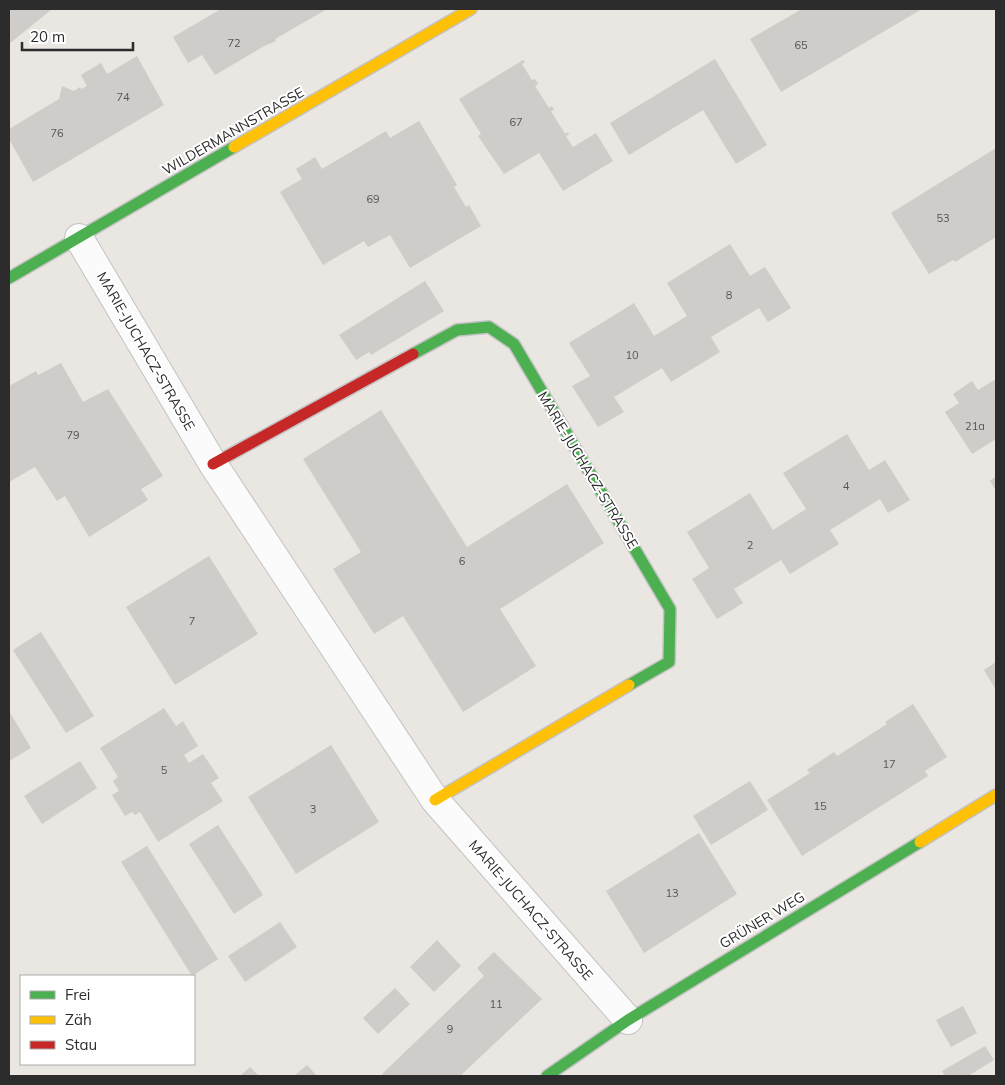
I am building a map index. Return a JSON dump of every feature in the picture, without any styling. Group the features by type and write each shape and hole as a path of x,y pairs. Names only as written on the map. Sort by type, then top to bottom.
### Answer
{"street":[{"name":"WILDERMANNSTRASSE","path":"9,278 471,9"},
{"name":"MARIE-JUCHACZ-STRASSE","path":"79,238 213,464 435,800 628,1020"},
{"name":"MARIE-JUCHACZ-STRASSE","path":"213,464 457,330 488,327 514,344 670,609 669,662 435,800"},
{"name":"GRÜNER WEG","path":"547,1076 628,1020 996,794"}],"building":[{"path":"9,9 52,9 9,44"},
{"path":"221,9 327,9 275,39 276,41 215,75 202,55 188,63 173,37"},
{"path":"802,9 922,9 781,92 750,39"},
{"path":"137,56 164,105 33,182 9,139 9,129 59,99 62,86 74,91 80,87 81,89 87,86 81,75 101,63 107,74"},
{"path":"715,59 767,145 736,164 703,110 629,155 610,123"},
{"path":"523,60 525,62 522,64 532,80 535,79 538,84 535,86 549,108 552,106 554,110 551,111 565,134 568,132 569,134 566,136 573,147 596,133 613,161 563,191 539,153 504,174 478,136 481,134 459,99"},
{"path":"419,121 457,185 454,187 466,207 469,205 481,226 410,268 390,235 368,247 364,241 323,265 280,192 302,179 296,169 315,157 322,169 386,131 390,138"},
{"path":"996,148 996,237 955,262 953,260 929,274 891,213"},
{"path":"730,244 750,276 765,267 791,308 768,322 759,308 711,337 720,352 671,382 662,368 614,397 624,412 598,427 572,386 590,376 569,343 634,303 654,336 687,316 667,283"},
{"path":"425,281 444,311 371,355 369,352 356,360 339,335"},
{"path":"61,363 83,402 108,389 163,476 141,489 148,500 89,537 65,496 57,501 35,467 9,482 9,386 36,371 38,375"},
{"path":"996,379 996,439 972,454 945,412 959,403 953,394 972,381 978,390"},
{"path":"381,410 467,547 567,484 604,543 500,609 536,666 463,712 403,616 374,634 333,569 361,552 303,459"},
{"path":"847,434 869,470 885,460 910,500 888,513 880,499 830,530 839,544 790,574 781,560 734,589 743,603 717,619 692,579 709,568 687,532 750,493 773,530 806,509 783,473"},
{"path":"996,476 996,491 990,481"},
{"path":"209,556 258,634 175,685 126,607"},
{"path":"41,632 94,716 66,733 13,650"},
{"path":"996,662 996,690 984,670"},
{"path":"913,704 947,757 925,771 928,776 802,856 767,800 810,773 807,770 834,752 837,756 887,724 885,722"},
{"path":"164,708 176,726 183,721 198,746 184,755 189,763 203,754 219,778 211,783 223,801 158,842 140,812 135,815 132,812 125,816 112,795 119,791 113,781 118,777 100,748"},
{"path":"9,711 31,748 9,761"},
{"path":"331,745 379,822 296,874 248,797"},
{"path":"80,761 97,788 42,824 24,796"},
{"path":"750,781 768,810 711,845 693,816"},
{"path":"218,825 263,895 234,914 189,844"},
{"path":"699,833 737,894 644,953 606,891"},
{"path":"147,846 218,959 191,975 121,862"},
{"path":"280,922 297,947 245,982 228,956"},
{"path":"437,940 461,966 434,992 410,967"},
{"path":"494,952 542,999 460,1076 385,1076 382,1074 484,976 477,968"},
{"path":"395,988 410,1004 378,1034 363,1018"},
{"path":"963,1006 977,1033 951,1047 936,1020"},
{"path":"985,1046 994,1060 968,1076 945,1076 942,1071"},
{"path":"307,1065 317,1076 294,1076"},
{"path":"250,1067 259,1076 240,1076"}],"traffic: fast":[{"path":"9,278 234,147"},
{"path":"413,354 457,330 489,327 514,344 670,609 669,662 629,685"},
{"path":"547,1076 628,1020 920,842"}],"traffic: slow":[{"path":"234,147 471,9"},
{"path":"435,800 629,685"},
{"path":"920,842 996,795"}],"traffic: jam":[{"path":"213,464 413,354"}]}
